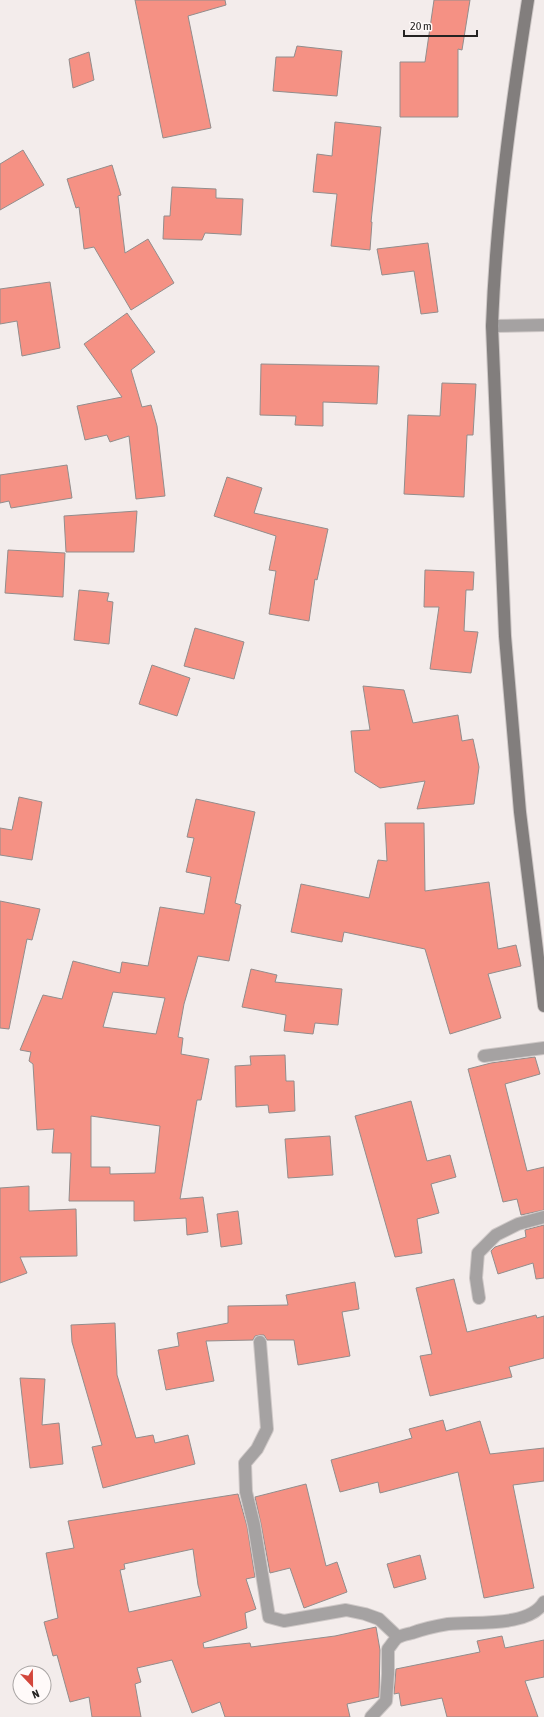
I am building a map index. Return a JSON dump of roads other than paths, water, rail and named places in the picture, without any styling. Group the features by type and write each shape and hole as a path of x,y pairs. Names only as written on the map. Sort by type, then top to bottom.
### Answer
{"street":[{"path":"528,0 511,103 493,290 492,326 505,636 520,812 544,1006"},
{"path":"492,326 544,325"},
{"path":"484,1056 544,1048"},
{"path":"478,1298 476,1278 478,1254 496,1235 518,1224 544,1217"},
{"path":"260,1342 267,1429 257,1449 245,1463 246,1492 254,1525 269,1617 284,1621 346,1610 379,1619 398,1637"},
{"path":"371,1717 386,1701 388,1649 398,1637 449,1624 496,1622 527,1615 544,1602"}]}
